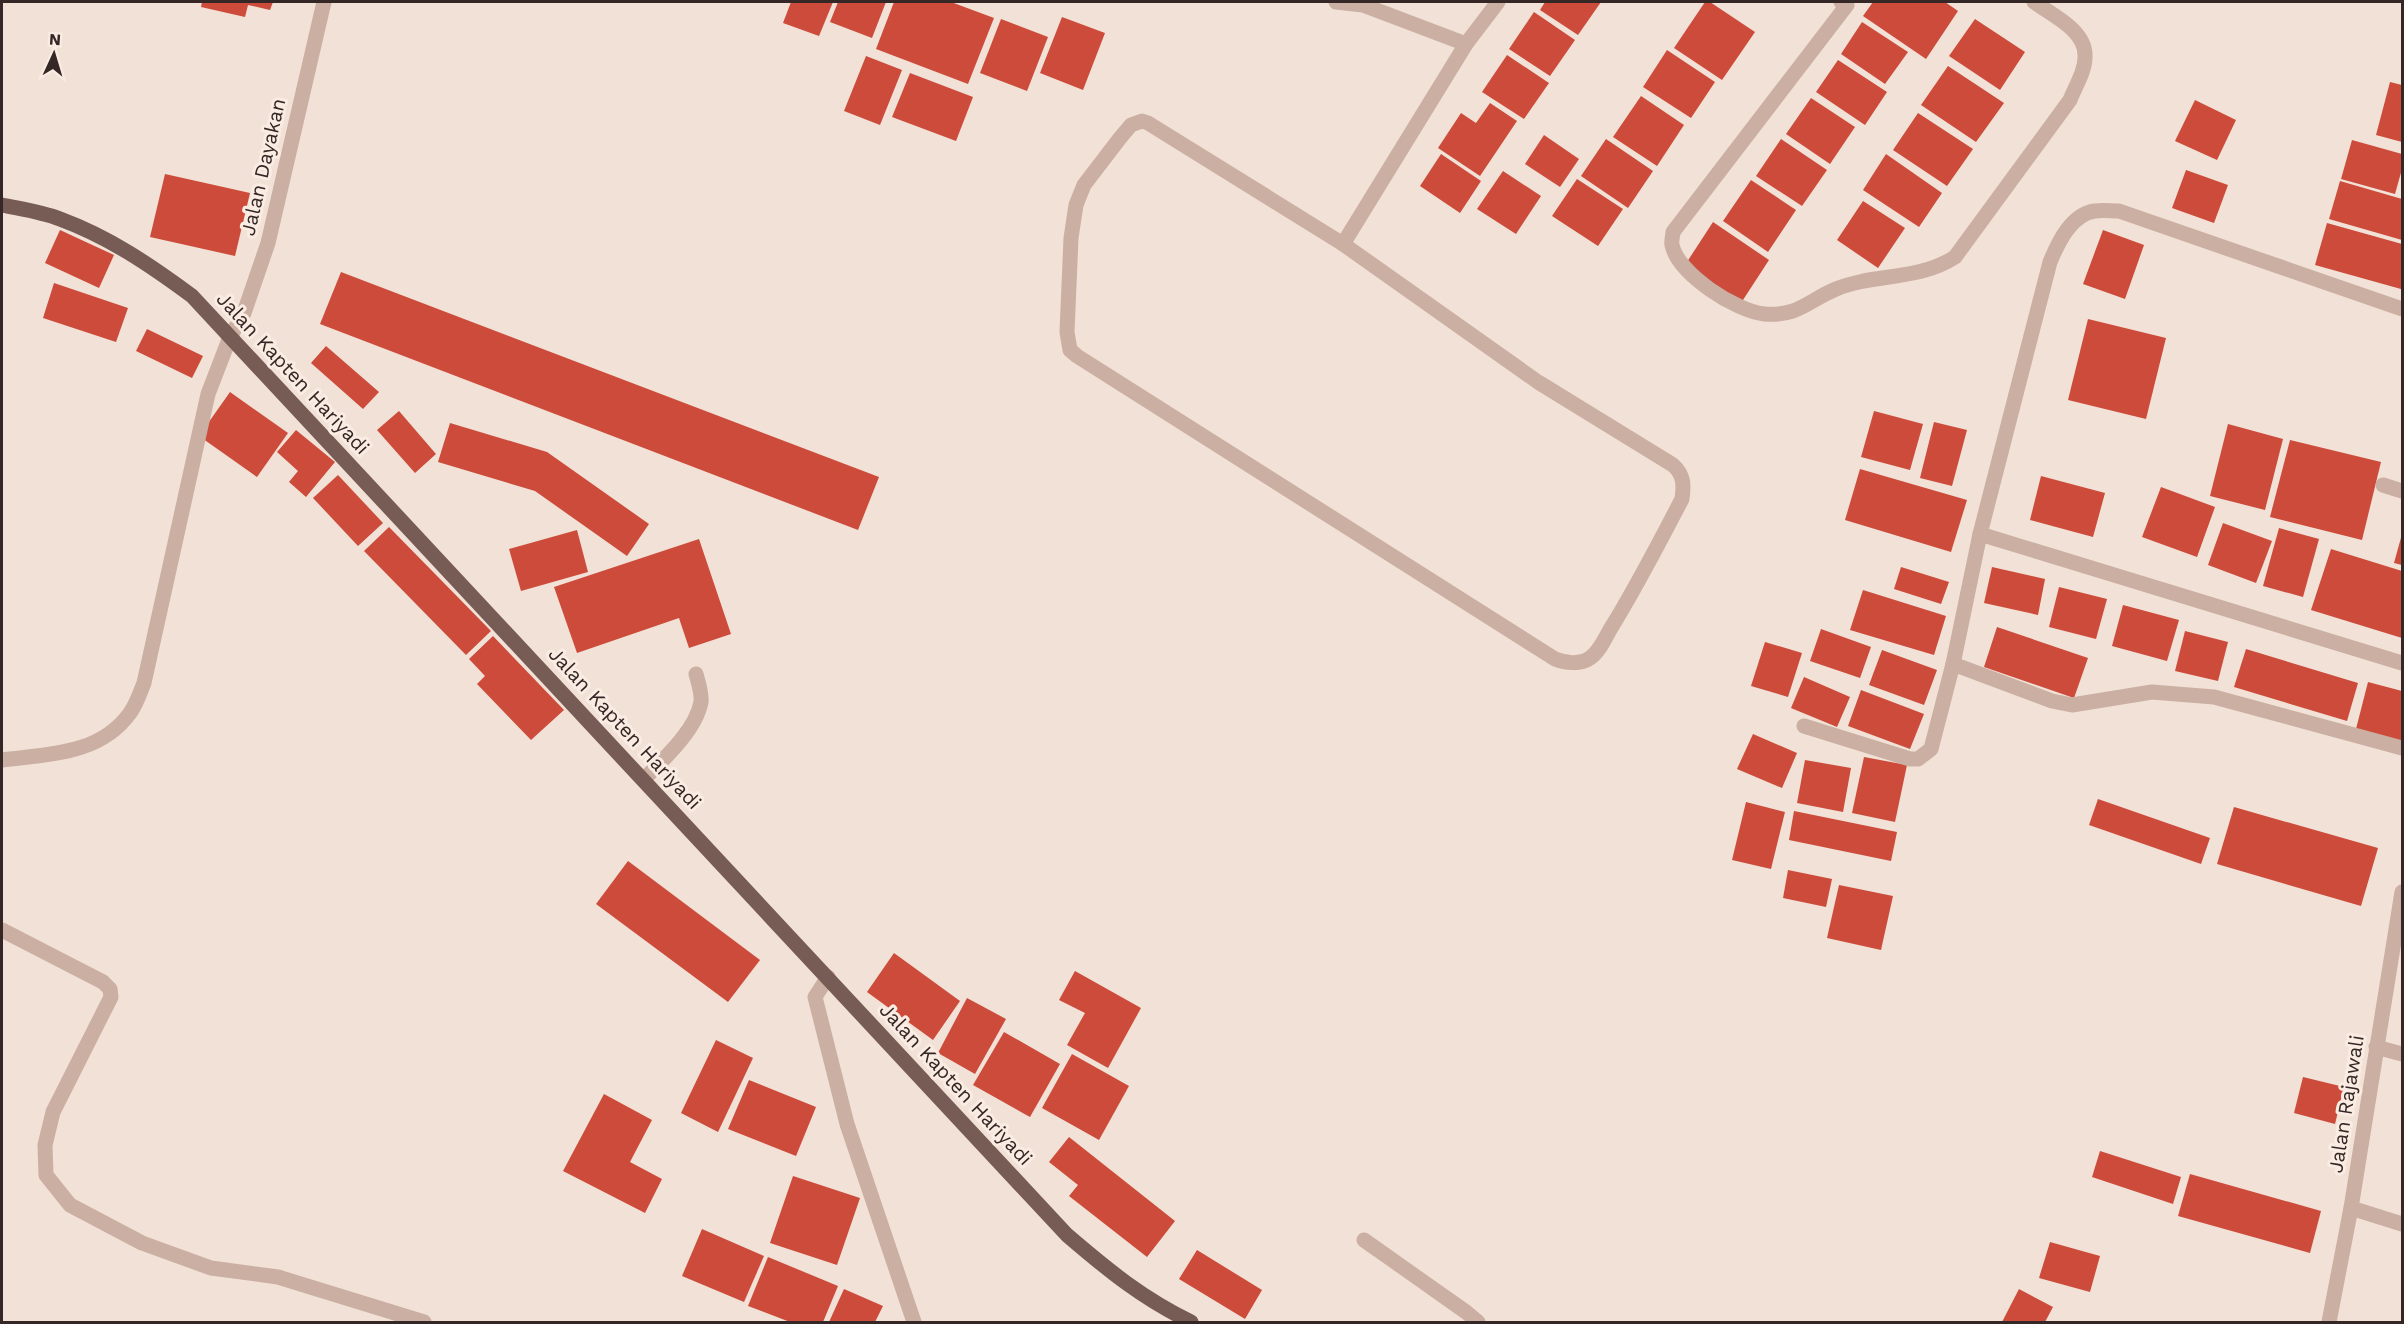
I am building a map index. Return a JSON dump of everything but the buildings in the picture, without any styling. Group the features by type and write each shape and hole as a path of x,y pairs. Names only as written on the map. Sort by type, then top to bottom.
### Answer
{"main road":[{"name":"Jalan Kapten Hariyadi","path":"2,205 58,218 102,236 147,263 192,296 488,614 645,778 1067,1235 1113,1275 1157,1306 1191,1323"}],"street":[{"name":"Jalan Dayakan","path":"2,760 76,750 109,736 131,712 144,683 208,394 230,337 244,314 268,243 324,2"},
{"path":"1336,2 1364,3 1466,44"},
{"path":"1343,244 1466,44 1498,2"},
{"path":"1846,3 1673,231 1672,244 1677,257 1695,278 1735,306 1764,314 1787,313 1806,307 1836,289 1854,283 1916,274 1943,265 1955,257 2070,100 2081,74 2085,55 2080,36 2034,2"},
{"path":"1142,121 1343,244 1538,382 1673,465 1679,471 1684,489 1682,499 1632,594 1599,649 1590,658 1582,662 1555,659 1077,356 1070,350 1067,342 1071,238 1076,205 1084,185 1120,138 1131,125 1142,121"},
{"path":"1804,726 1910,759 1918,759 1931,749 1953,664 1980,534 2050,262 2062,234 2080,218 2093,211 2119,211 2403,309"},
{"path":"2383,485 2403,491"},
{"path":"1980,534 2403,663"},
{"path":"1953,664 2052,701 2072,705 2152,692 2214,697 2403,747"},
{"path":"645,778 672,751 697,717 702,699 696,674"},
{"name":"Jalan Rajawali","path":"2329,1323 2351,1208 2403,892"},
{"path":"2,930 103,982 110,989 111,997 53,1112 45,1145 46,1175 70,1205 142,1243 211,1268 278,1276 424,1323"},
{"path":"828,977 815,997 847,1124 914,1323"},
{"path":"2376,1047 2403,1054"},
{"path":"2351,1208 2403,1224"},
{"path":"1364,1240 1466,1312 1478,1323"}]}
